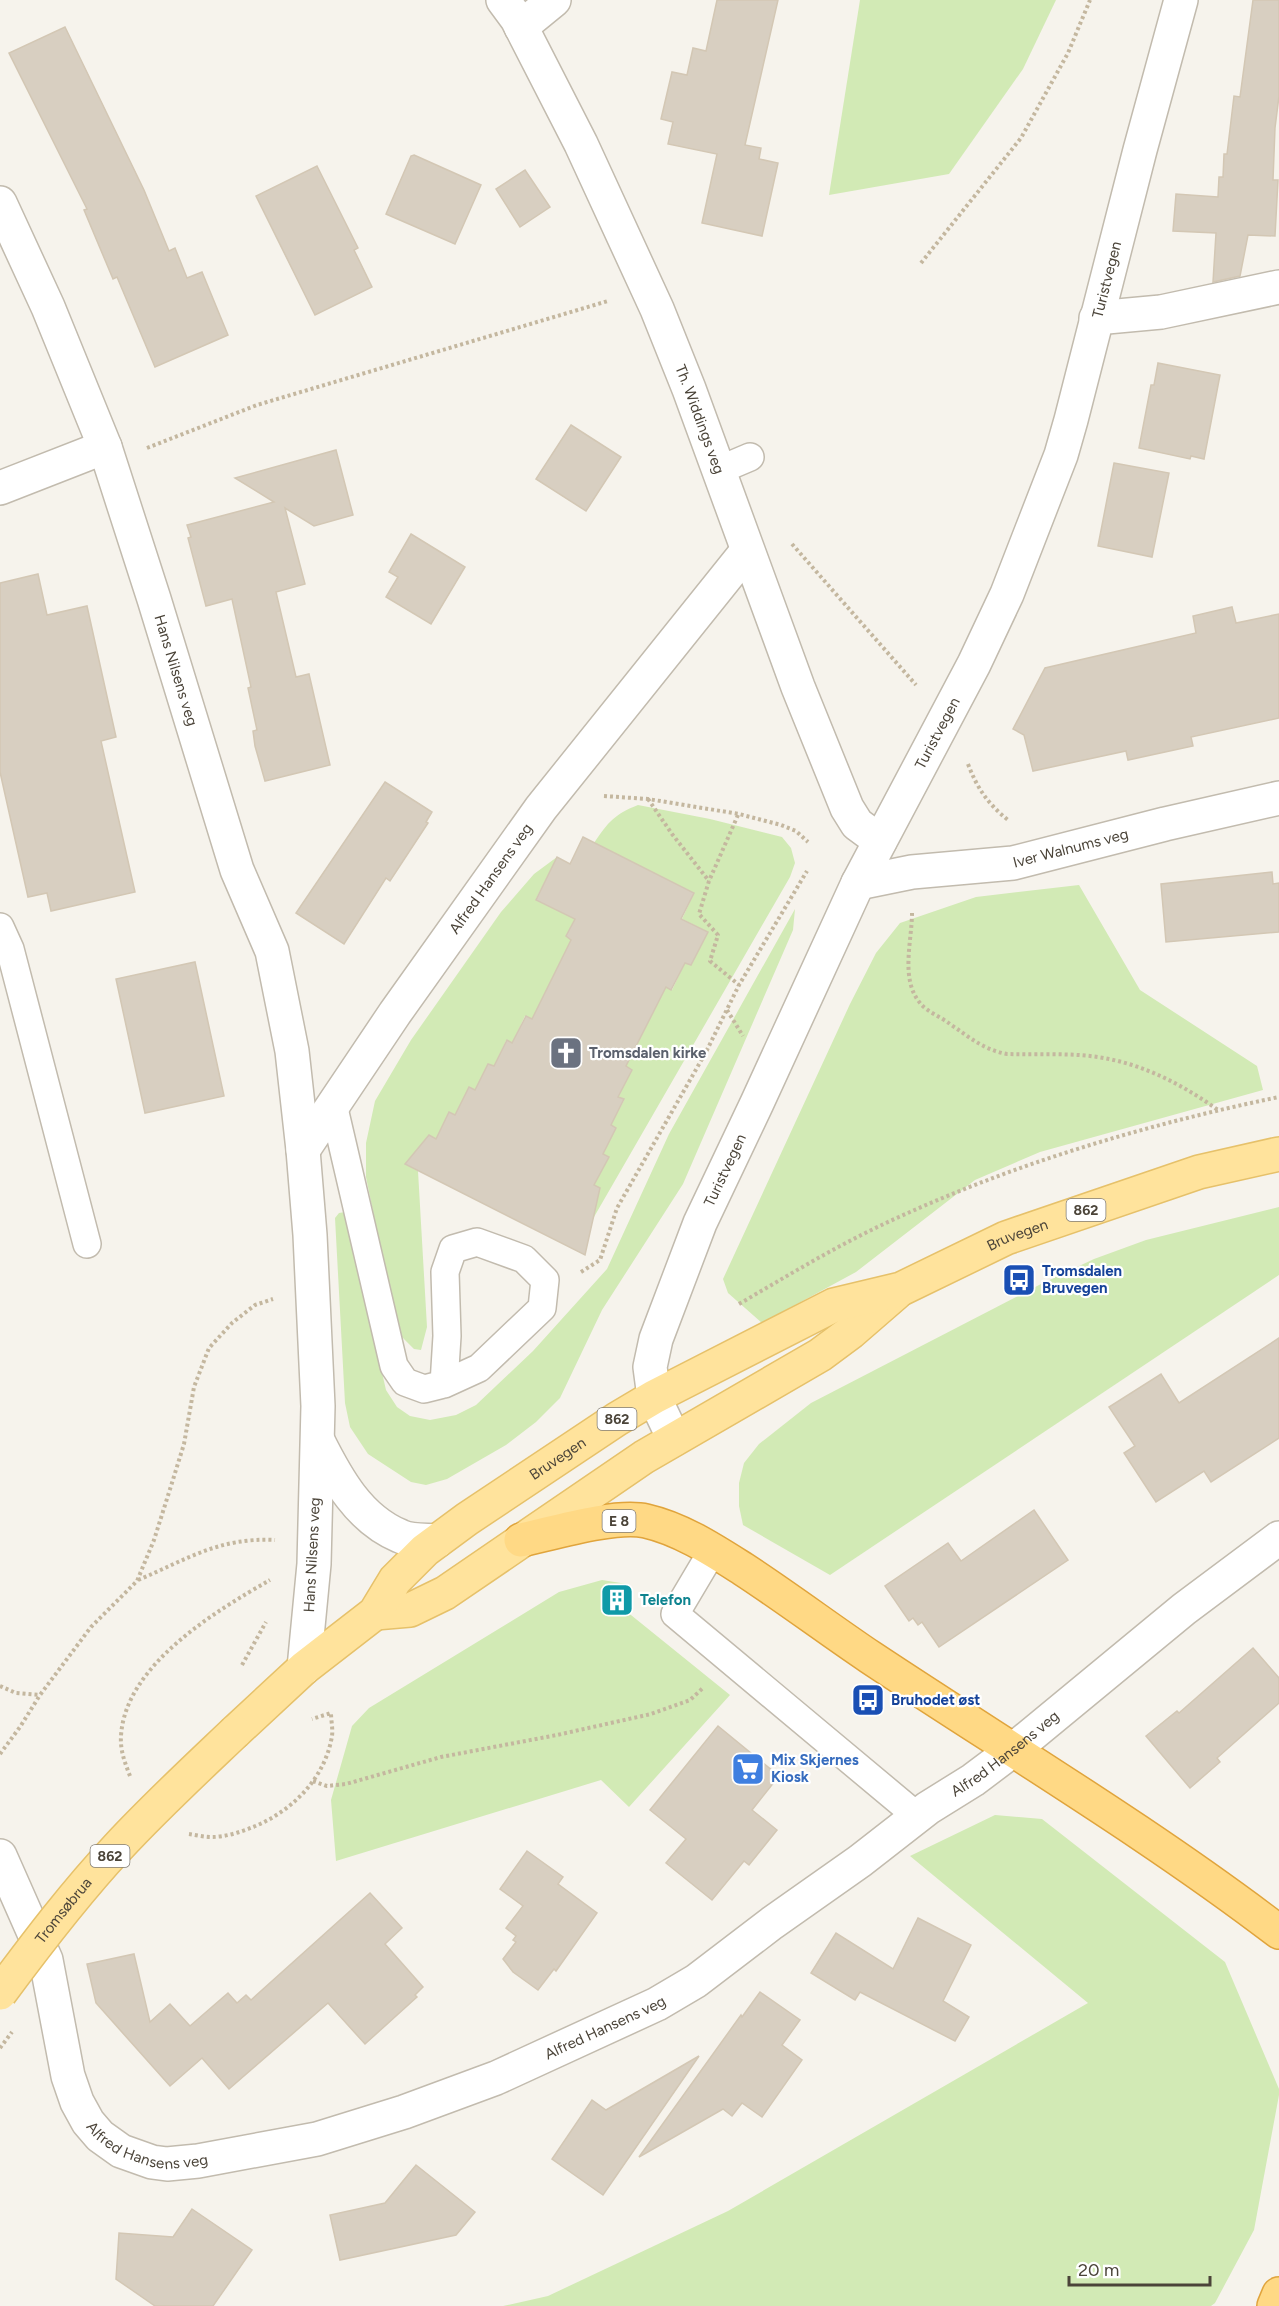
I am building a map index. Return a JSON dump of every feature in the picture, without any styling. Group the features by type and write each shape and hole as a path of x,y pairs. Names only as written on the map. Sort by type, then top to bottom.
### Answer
{"highway":[{"name":"E 8","path":"521,1540 611,1521 644,1520 670,1529 713,1550 798,1605 867,1655 1080,1792 1221,1888 1279,1932"},
{"name":"E 8","path":"1221,1888 1279,1956"},
{"path":"1274,2306 1279,2294"}],"main road":[{"name":"Bruvegen","path":"235,1732 304,1668 375,1613 395,1581 425,1550 467,1519 654,1397 834,1305 901,1288 1006,1238 1199,1172 1279,1154"},
{"name":"Bruvegen","path":"375,1613 410,1610 445,1593 674,1439 820,1355 851,1332 901,1288"},
{"name":"Tromsøbrua","path":"0,1993 65,1908 117,1847 235,1732"}],"street":[{"name":"Th. Widdings veg","path":"503,0 521,27 581,144 647,286 689,389 717,471 798,687 847,808 857,824 880,841"},
{"path":"521,27 554,0"},
{"name":"Turistvegen","path":"674,1439 654,1397 650,1367 656,1339 700,1223 758,1103 858,883 974,664 1007,594 1061,455 1181,0"},
{"name":"Hans Nilsens veg","path":"0,203 48,307 107,455 237,870 272,951 292,1051 310,1235 318,1441 314,1564 304,1668"},
{"path":"1096,318 1161,312 1279,286"},
{"path":"0,488 107,455"},
{"name":"Alfred Hansens veg","path":"303,1150 394,1013 554,792 747,551"},
{"name":"Iver Walnums veg","path":"858,883 912,872 1013,862 1279,798"},
{"name":"Hans Nilsens veg","path":"318,1441 349,1496 378,1523 401,1537 437,1541"},
{"name":"Alfred Hansens veg","path":"0,1856 46,1960 68,2076 77,2102 88,2122 112,2146 140,2158 167,2163 198,2161 278,2148 336,2134 465,2090 531,2063 657,2004 696,1981 1013,1750 1184,1609 1279,1538"}],"lane":[{"path":"717,471 750,457"},
{"path":"0,927 10,949 87,1244"},
{"path":"333,1104 394,1366 405,1382 424,1389 444,1384 479,1368 542,1308 545,1280 524,1259 477,1242 453,1249 445,1272 447,1336 444,1384"},
{"path":"713,1550 675,1614 918,1817"}],"path":[{"path":"921,263 1021,138 1053,83 1090,0"},
{"path":"107,455 258,405 604,303 647,286"},
{"path":"791,543 913,680 921,693"},
{"path":"964,755 973,778 990,806 1013,824"},
{"path":"554,792 648,799 739,814 796,831 808,842"},
{"path":"648,799 709,881"},
{"path":"739,814 709,881 699,914 718,935 710,961 739,985"},
{"path":"545,1280 582,1271 600,1260 617,1208 705,1052 739,985 807,871"},
{"path":"912,872 910,985 920,1004 969,1039 994,1052 1110,1059 1166,1079 1193,1093 1219,1111"},
{"path":"727,1010 744,1038"},
{"path":"732,1308 841,1244 945,1197 1008,1172 1077,1149 1279,1097"},
{"path":"137,1581 168,1497 184,1444 194,1387 208,1348 232,1323 255,1305 277,1298 312,1292"},
{"path":"0,1754 40,1695 91,1627 137,1581 180,1559 230,1542 277,1540"},
{"path":"270,1580 272,1592"},
{"path":"240,1668 267,1620"},
{"path":"313,1781 327,1786 346,1784 441,1757 651,1714 690,1700 732,1662"},
{"path":"0,1686 16,1693 40,1695"}],"green space":[{"path":"860,0 1056,0 1023,69 949,174 829,195"},
{"path":"638,805 710,819 782,837 791,848 795,863 790,877 594,1217 587,1214 600,1188 594,1185 608,1157 603,1154 616,1128 611,1125 624,1100 618,1097 632,1070 626,1066 666,987 672,990 685,963 691,965 708,932 682,919 694,893 594,843 613,820"},
{"path":"557,857 536,899 571,917 574,911 580,909 566,936 571,940 532,1019 525,1016 512,1043 506,1041 494,1066 488,1064 475,1090 469,1088 455,1115 449,1112 436,1139 429,1136 405,1164 418,1171 427,1327 421,1350 414,1349 401,1336 366,1177 366,1143 375,1101 411,1040 501,912 534,874"},
{"path":"1079,885 1140,990 1257,1066 1263,1090 1040,1152 975,1180 856,1272 762,1323 728,1293 723,1279 850,1004 876,953 900,923 976,897"},
{"path":"795,909 793,930 683,1184 602,1310 560,1398 536,1422 506,1445 447,1479 426,1485 411,1482 368,1454 350,1427 345,1403 335,1218 339,1213 345,1212 386,1390 397,1407 410,1416 430,1420 456,1415 476,1405 533,1351 607,1269 669,1134"},
{"path":"1279,1207 1279,1275 830,1575 743,1525 739,1506 739,1483 744,1463 759,1444 811,1403 1094,1259 1146,1240"},
{"path":"602,1580 627,1584 626,1611 730,1695 629,1807 601,1780 336,1861 331,1800 352,1726 369,1708 559,1592"},
{"path":"995,1815 1042,1819 1225,1962 1279,2089 1279,2095 1254,2230 1215,2303 1211,2306 503,2306 548,2296 728,2211 1088,2003 910,1856"}],"building":[{"path":"717,0 778,0 745,145 761,148 759,159 778,163 762,236 702,223 717,154 668,144 673,122 661,119 672,72 687,75 693,48 706,51"},
{"path":"1253,0 1279,0 1279,96 1273,180 1278,180 1275,236 1248,235 1240,276 1213,282 1216,233 1173,231 1176,194 1218,197 1219,177 1223,177 1224,154 1227,154 1234,96 1240,97"},
{"path":"65,27 144,190 169,251 175,248 187,278 202,272 228,335 155,367 117,277 113,279 84,210 87,209 9,53"},
{"path":"414,155 481,185 455,244 386,214 411,156"},
{"path":"317,166 358,248 354,250 372,287 315,315 256,196"},
{"path":"525,170 550,207 520,227 496,189"},
{"path":"1158,363 1220,375 1204,459 1191,456 1190,459 1139,448 1151,385 1154,385"},
{"path":"571,425 621,457 586,511 536,479"},
{"path":"336,450 353,515 314,526 285,508 305,584 276,592 296,677 309,674 330,765 265,781 255,746 253,731 257,730 248,688 251,687 232,599 206,606 188,538 191,537 187,525 274,502 235,478"},
{"path":"1114,463 1169,473 1152,557 1098,546"},
{"path":"411,534 465,567 431,624 386,597 398,577 389,572"},
{"path":"38,574 47,615 87,606 116,737 101,741 135,892 51,911 47,893 28,897 0,772 0,583"},
{"path":"1232,607 1236,623 1279,614 1279,718 1191,737 1193,746 1128,760 1126,751 1033,771 1024,735 1013,729 1045,668 1196,633 1193,616"},
{"path":"385,782 432,812 426,822 428,823 390,881 386,878 344,944 296,913"},
{"name":"Tromsdalen kirke","path":"583,837 694,893 681,919 708,932 691,965 685,963 671,990 666,987 626,1066 632,1070 618,1097 624,1099 611,1125 616,1128 603,1154 609,1157 594,1185 600,1188 585,1255 405,1164 429,1135 436,1139 449,1112 455,1115 469,1087 475,1090 488,1064 494,1066 507,1040 512,1043 526,1016 532,1019 571,940 566,936 575,919 536,900 557,857 570,864"},
{"path":"1272,872 1273,884 1279,883 1279,932 1166,942 1161,884"},
{"path":"195,962 224,1096 145,1113 116,979"},
{"path":"1279,1338 1279,1438 1211,1482 1204,1471 1156,1502 1124,1453 1135,1446 1109,1407 1161,1374 1179,1403"},
{"path":"1034,1510 1068,1560 939,1647 922,1622 918,1625 913,1618 909,1621 885,1586 948,1543 961,1561"},
{"path":"1253,1648 1279,1678 1279,1703 1217,1758 1220,1762 1190,1788 1146,1736 1177,1711 1179,1713"},
{"path":"718,1726 779,1776 752,1810 777,1830 749,1865 744,1861 712,1900 666,1863 686,1839 650,1810"},
{"path":"527,1851 563,1877 558,1884 597,1913 556,1971 554,1969 538,1990 513,1972 503,1959 516,1942 513,1940 516,1936 506,1928 523,1906 500,1889"},
{"path":"370,1893 402,1928 385,1944 423,1987 415,1995 417,1997 365,2044 328,2003 229,2089 202,2058 170,2086 96,2003 87,1964 134,1954 150,2022 170,2004 190,2026 228,1993 237,2003 246,1995 251,2000"},
{"path":"918,1918 971,1945 943,2001 969,2017 955,2041 860,1992 855,2000 811,1973 836,1933 893,1969"},
{"path":"760,1992 800,2020 782,2045 802,2060 762,2117 742,2103 732,2116 723,2109 639,2157 741,2015 742,2017"},
{"path":"699,2056 603,2195 552,2159 592,2100 606,2110"},
{"path":"416,2165 475,2212 456,2235 340,2260 330,2215 385,2203"},
{"path":"192,2209 252,2250 213,2306 155,2306 116,2279 119,2233 173,2237"}],"place":[{"name":"Tromsdalen kirke","path":"566,1053"},
{"name":"Tromsdalen Bruvegen","path":"1019,1280"},
{"name":"Telefon","path":"617,1600"},
{"name":"Bruhodet øst","path":"868,1700"},
{"name":"Mix Skjernes Kiosk","path":"748,1769"}]}
